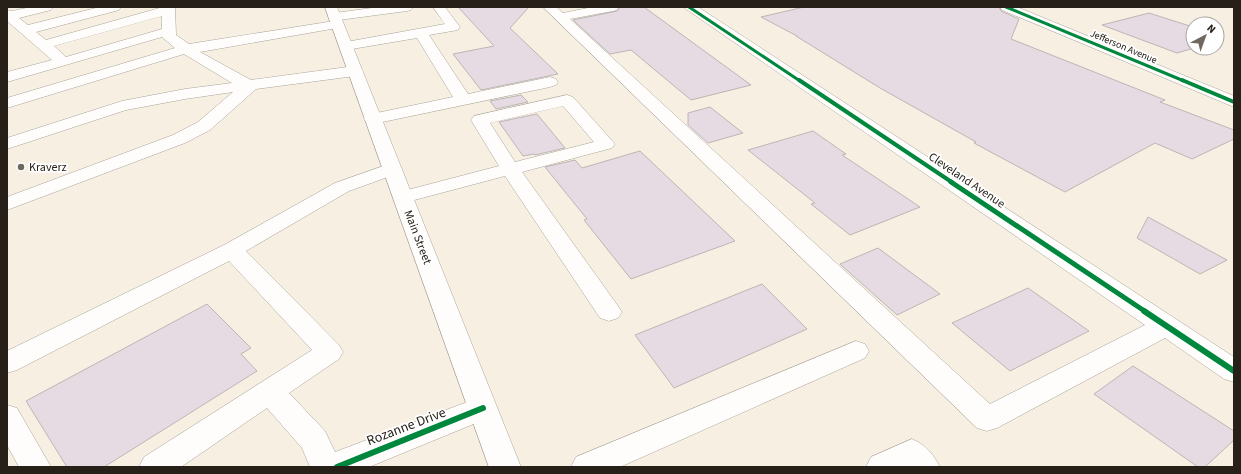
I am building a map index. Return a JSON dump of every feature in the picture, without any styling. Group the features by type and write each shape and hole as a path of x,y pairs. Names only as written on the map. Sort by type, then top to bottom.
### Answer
{"street":[{"path":"8,15 47,7"},
{"path":"26,30 115,7"},
{"path":"186,49 212,46 330,15 407,7"},
{"path":"346,46 453,27 440,7"},
{"path":"555,12 613,7"},
{"name":"Cleveland Avenue","path":"689,7 1234,371"},
{"name":"Jefferson Avenue","path":"1006,7 1234,102"},
{"path":"43,45 170,9 169,37 186,49 250,86"},
{"path":"555,12 987,420 1166,325"},
{"path":"8,15 63,62"},
{"name":"Main Street","path":"330,15 346,46 505,467"},
{"path":"7,103 186,49 229,33 268,23 302,17"},
{"path":"7,77 169,31"},
{"path":"421,33 463,100"},
{"path":"7,144 122,106 185,94 355,71"},
{"path":"373,119 550,82"},
{"path":"7,204 179,139 204,126 250,86"},
{"path":"403,197 511,170 606,144 567,100 480,120 511,170 609,312"},
{"path":"7,363 232,250 342,187 392,169"},
{"path":"154,467 330,352 232,250"},
{"path":"587,467 856,350"},
{"path":"270,392 314,440 326,467"},
{"name":"Rozanne Drive","path":"337,467 351,460 483,408"},
{"path":"7,417 35,467"},
{"path":"882,467 912,453 924,467"}],"building":[{"path":"458,7 529,7 510,28 558,74 481,90 453,54 494,46"},
{"path":"620,7 644,7 751,85 691,100 631,50 610,54 573,20 617,11"},
{"path":"804,7 999,7 1001,11 1019,19 1011,39 1165,100 1160,102 1234,130 1234,139 1192,159 1155,143 1065,192 974,143 976,142 880,88 797,36 761,17"},
{"path":"1149,13 1185,24 1185,51 1177,53 1102,25"},
{"path":"521,95 528,102 496,109 490,101"},
{"path":"710,107 743,133 708,143 688,125 688,113"},
{"path":"537,114 565,148 535,155 523,156 499,122"},
{"path":"813,131 846,154 842,155 920,207 850,235 811,204 815,203 748,150"},
{"path":"640,151 735,241 631,279 584,220 587,219 545,167 575,160 582,168"},
{"path":"1148,217 1227,260 1200,274 1137,238"},
{"path":"878,248 940,294 897,315 840,264"},
{"path":"762,284 807,329 674,388 635,335"},
{"path":"1028,288 1089,331 1010,371 952,323"},
{"path":"207,304 251,348 241,354 257,371 104,467 67,467 26,401"},
{"path":"1133,366 1234,431 1234,440 1205,467 1198,467 1094,394"}],"cycle path":[{"path":"689,7 1234,371"},
{"path":"1006,7 1234,102"},
{"path":"337,467 483,408"}],"place":[{"name":"Kraverz","path":"21,167"}]}
